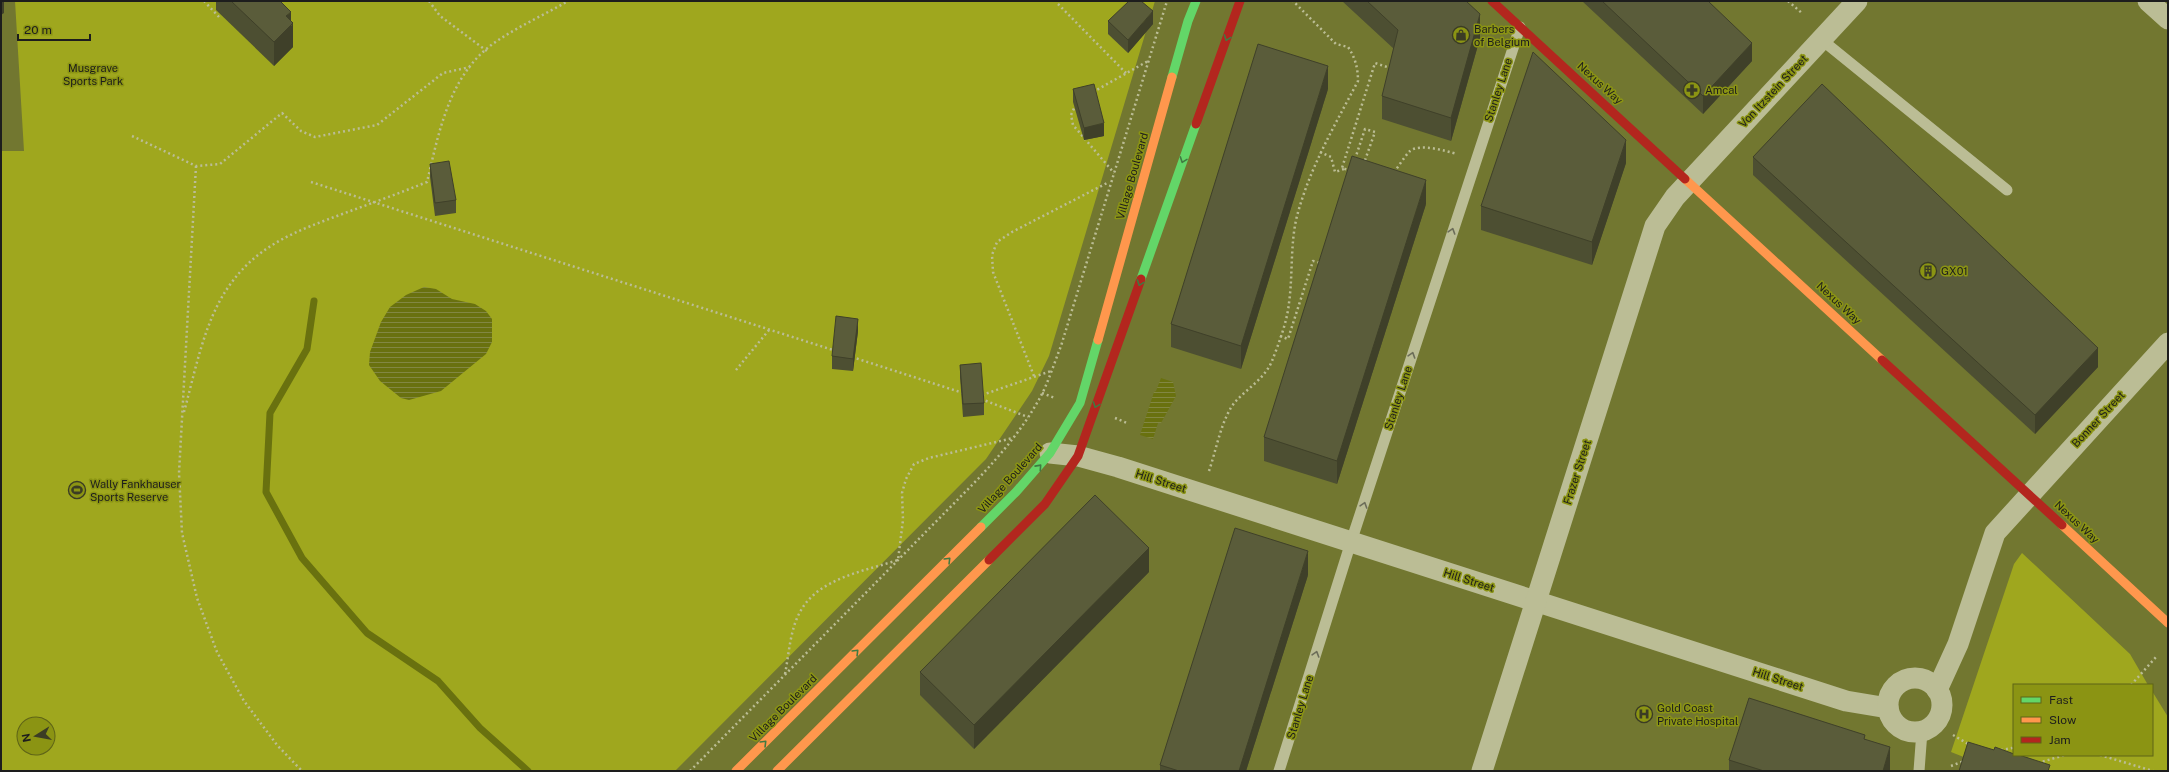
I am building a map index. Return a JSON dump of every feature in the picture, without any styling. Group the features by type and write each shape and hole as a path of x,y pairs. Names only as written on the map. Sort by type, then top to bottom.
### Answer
{"street":[{"name":"Village Boulevard","path":"736,771 1016,492 1050,453 1080,403 1188,21 1196,1"},
{"path":"777,771 1045,504 1078,456 1240,1"},
{"name":"Nexus Way","path":"1492,1 2168,623"},
{"name":"Von Itzstein Street","path":"1690,182 1857,1"},
{"path":"2148,1 2168,19"},
{"name":"Frazer Street","path":"1482,771 1651,235 1659,218 1690,182"},
{"name":"Bonner Street","path":"2029,494 2168,343"},
{"name":"Hill Street","path":"1050,453 1078,456 1118,467 1846,701 1888,708"},
{"path":"1937,690 1958,644 1995,533 2029,494"},
{"path":"1908,679 1924,680 1937,690 1941,699 1942,708 1937,720 1931,727 1922,731 1905,730 1898,726 1892,719 1888,708 1888,698 1893,689 1908,679"}],"lane":[{"name":"Stanley Lane","path":"1280,771 1351,542 1520,27"},
{"path":"1822,40 2007,190"},
{"path":"1919,771 1922,731"}],"path":[{"path":"204,1 219,17"},
{"path":"429,1 440,16 487,50"},
{"path":"182,418 204,336 226,289 248,263 267,247 289,234 428,182 437,142 451,96 470,67 493,44 568,1"},
{"path":"690,771 1005,450 1028,417 1042,393 1061,346 1109,182 1114,173 1167,1"},
{"path":"1209,471 1229,412 1235,401 1254,386 1271,363 1289,303 1292,246 1297,216 1310,176 1320,152 1358,81 1358,71 1353,55 1348,47 1336,44 1293,1"},
{"path":"1788,1 1803,14"},
{"path":"1058,4 1126,73"},
{"path":"1091,93 1148,61"},
{"path":"1344,169 1342,168 1375,63 1395,69"},
{"path":"132,136 196,166 220,164 282,113 301,132 315,137 377,125 443,73 470,67"},
{"path":"1080,101 1074,106 1071,115 1073,125 1114,173"},
{"path":"1320,152 1331,157 1335,172 1344,169 1352,172 1365,129 1374,132 1362,170"},
{"path":"1393,174 1409,152 1414,149 1442,150 1457,154"},
{"path":"196,166 179,473 182,533 197,598 217,652 244,701 277,745 302,771"},
{"path":"311,182 839,352"},
{"path":"1034,376 992,272 992,255 997,242 1012,232 1109,182"},
{"path":"1280,336 1288,339 1312,261 1326,264"},
{"path":"736,370 768,330"},
{"path":"846,355 968,395"},
{"path":"1028,417 975,397 1051,371"},
{"path":"1042,393 1051,396"},
{"path":"1109,416 1127,423"},
{"path":"898,560 904,520 902,493 906,479 914,464 929,458 1013,438"},
{"path":"785,674 792,633 800,611 814,595 833,582 898,560"},
{"path":"2132,684 2157,656"},
{"path":"1953,736 1976,748"},
{"path":"1994,751 2012,748 2013,746"},
{"path":"2036,764 2062,756"},
{"path":"2103,756 2153,771"},
{"path":"1951,766 1970,758"}],"green space":[{"name":"Musgrave Sports Park","path":"15,1 1155,1 1049,356 1032,391 986,459 675,771 1,771 1,151 24,151"},
{"path":"2022,553 2130,654 2147,684 2013,684 2013,756 2153,756 2153,693 2168,717 2168,771 1999,771 1951,752 2014,564"}],"shaded area":[{"path":"424,287 436,289 452,299 475,304 486,311 492,319 492,342 486,354 441,391 409,400 401,398 380,381 369,365 370,352 381,322 390,307 406,295"},
{"path":"1161,378 1173,382 1176,396 1161,423 1158,423 1153,439 1140,435 1154,392 1156,391"}],"building":[{"path":"231,1 280,1 291,12 286,16 293,23 274,42"},
{"path":"1129,1 1141,1 1153,11 1128,40 1108,21"},
{"path":"1367,1 1466,1 1480,14 1451,118 1382,96 1398,30"},
{"path":"1602,1 1708,1 1752,43 1703,96"},
{"path":"1258,44 1328,66 1241,346 1171,324"},
{"path":"1533,52 1626,140 1592,242 1481,206"},
{"path":"1094,84 1104,123 1084,128 1073,89"},
{"name":"GX01","path":"1822,84 2098,348 2035,415 1753,157"},
{"path":"1352,156 1426,180 1337,461 1264,437"},
{"path":"449,161 456,200 435,203 430,164"},
{"path":"836,316 858,319 853,359 832,356"},
{"path":"981,363 984,403 963,404 960,365"},
{"path":"1095,495 1149,548 974,725 920,672"},
{"path":"1235,528 1308,551 1239,771 1179,771 1160,765"},
{"path":"1749,698 1865,735 1864,739 1890,747 1883,771 1764,771 1729,760"},
{"path":"1968,742 1994,750 1995,747 2013,754 2013,756 2022,756 2050,765 2048,771 1959,771"}],"waterway":[{"path":"314,301 307,349 270,413 266,492 302,558 367,633 438,681 480,728 528,771"}],"traffic: fast":[{"path":"1172,77 1188,21 1196,1"},
{"path":"1141,279 1196,124"},
{"path":"981,527 1016,492 1050,453 1080,403 1098,340"}],"traffic: slow":[{"path":"1098,340 1172,77"},
{"path":"1685,179 1882,360"},
{"path":"2062,525 2168,623"},
{"path":"736,771 981,527"},
{"path":"777,771 989,560"}],"traffic: jam":[{"path":"1196,124 1240,1"},
{"path":"1492,1 1685,179"},
{"path":"989,560 1045,504 1078,456 1141,279"},
{"path":"1882,360 2062,525"}],"place":[{"name":"Barbers of Belgium","path":"1461,35"},
{"name":"Amcal","path":"1692,90"},
{"name":"GX01","path":"1928,271"},
{"name":"Wally Fankhauser Sports Reserve","path":"77,490"},
{"name":"Gold Coast Private Hospital","path":"1644,714"}]}
